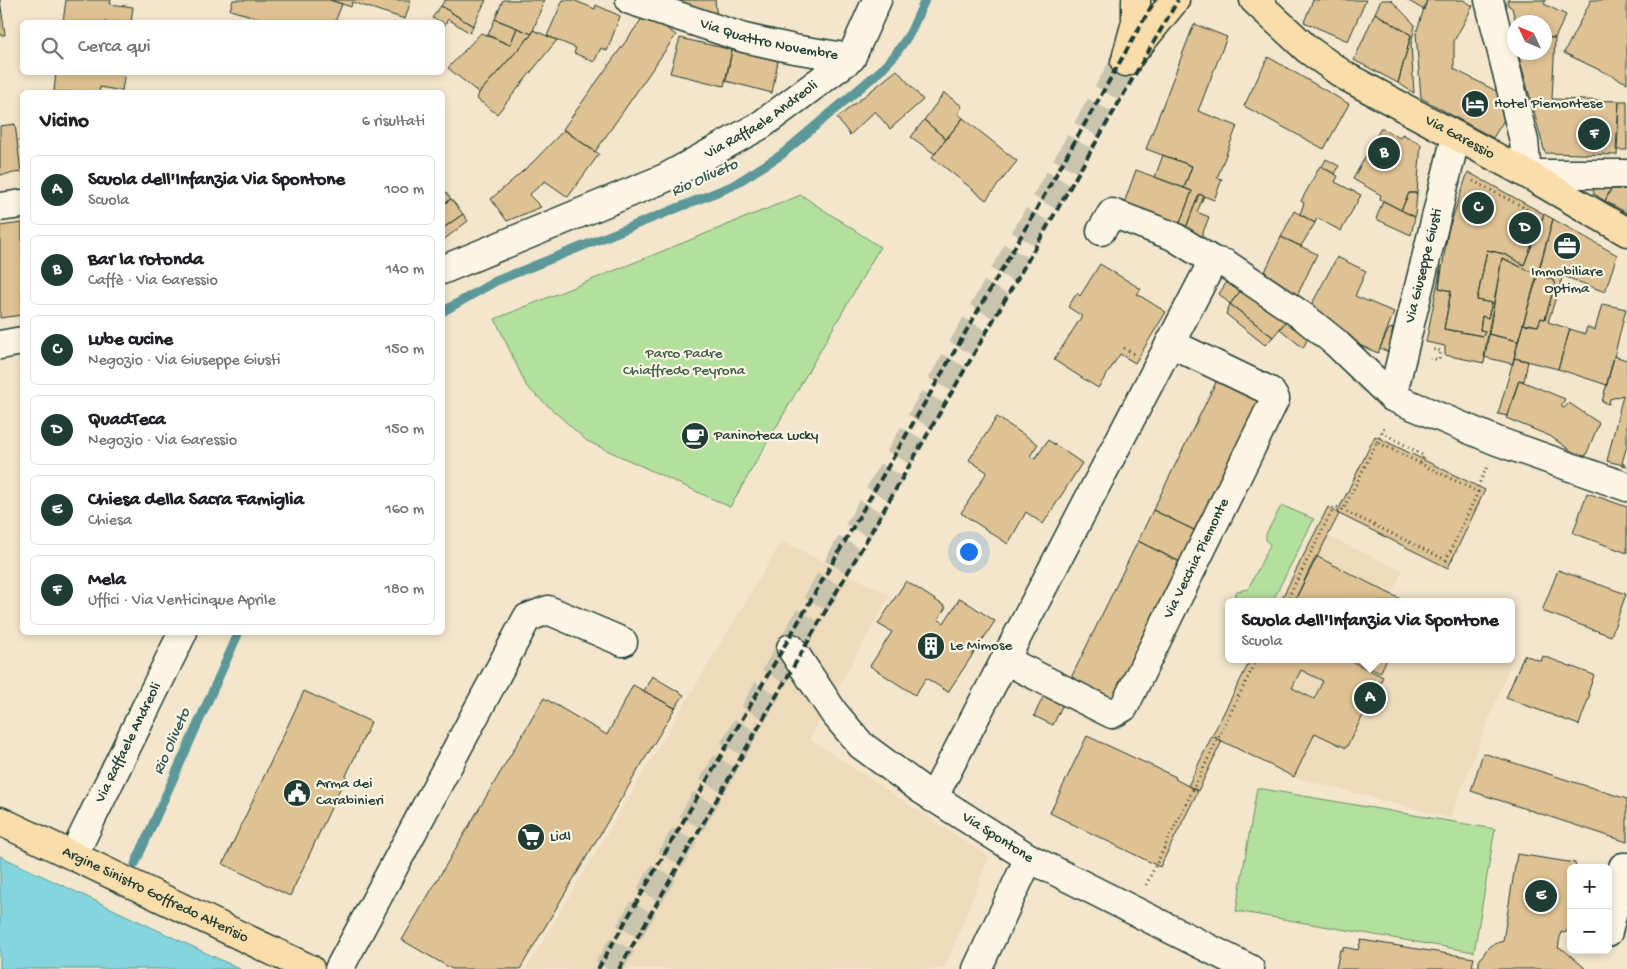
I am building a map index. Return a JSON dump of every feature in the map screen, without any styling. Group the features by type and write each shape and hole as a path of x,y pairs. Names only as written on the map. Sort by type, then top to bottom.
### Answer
{"main road":[{"path":"1136,0 1136,22 1125,62 1175,0"},
{"name":"Via Garessio","path":"1254,0 1296,38 1344,76 1527,174 1627,232"},
{"name":"Via Garessio","path":"1277,0 1282,20 1296,38"},
{"name":"Argine Sinistro Goffredo Alterisio","path":"0,821 74,854 310,969"}],"street":[{"name":"Via Quattro Novembre","path":"630,0 744,38 794,49 851,58"},
{"name":"Via Raffaele Andreoli","path":"445,269 665,178 761,125 851,58 877,0"},
{"path":"1489,0 1524,141 1527,174 1627,174"},
{"name":"Via Giuseppe Giusti","path":"1392,397 1456,136"},
{"path":"0,207 20,204"},
{"path":"1101,231 1112,213 1173,236 1212,261 1226,264 1304,317 1335,342 1392,397 1498,441 1627,487"},
{"path":"933,798 1212,261"},
{"path":"0,345 20,341"},
{"name":"Via Vecchia Piemonte","path":"1005,660 1112,714 1124,707 1275,399 1270,391 1170,343"},
{"path":"339,969 526,618 548,610 623,642"},
{"name":"Via Raffaele Andreoli","path":"74,854 182,635"},
{"name":"Via Spontone","path":"791,648 834,713 861,745 933,798 1029,858 1250,969"},
{"path":"977,969 1029,858"},
{"path":"1612,914 1623,866 1627,867"}],"path":[{"path":"1470,189 1473,180 1532,212"},
{"path":"1343,510 1382,432 1424,456 1420,464"},
{"path":"1376,442 1478,492"},
{"path":"1288,598 1335,506 1446,560 1478,492 1480,483"},
{"path":"1457,524 1461,526"},
{"path":"1154,869 1255,663"}],"shaded area":[{"path":"1327,536 1403,571 1392,593 1401,598 1296,598"},
{"path":"782,541 890,595 809,739 989,857 944,969 526,969"},
{"path":"1262,663 1511,663 1450,818 1294,777 1222,741"}],"green space":[{"name":"Parco Padre Chiaffredo Peyrona","path":"801,195 880,247 730,507 587,441 527,387 495,319"},
{"path":"1283,506 1314,519 1274,598 1234,598 1237,591 1248,589 1270,545 1266,540 1266,534 1280,508"},
{"path":"1257,788 1495,829 1474,952 1236,911"}],"water":[{"path":"0,856 240,969 0,969"}],"building":[{"path":"0,0 5,35 0,35"},
{"path":"66,0 111,0 110,4 133,7 131,20 63,20"},
{"path":"233,0 330,0 342,4 336,20 266,20 230,10"},
{"path":"330,0 411,0 405,19 352,2 351,7"},
{"path":"445,0 486,0 473,26 441,6"},
{"path":"503,0 544,0 532,34 495,19"},
{"path":"563,0 573,0 595,9 596,5 620,16 607,51 601,48 594,62 574,53 576,48 547,36"},
{"path":"676,0 715,0 717,18 674,8"},
{"path":"1313,0 1366,0 1348,41 1304,22"},
{"path":"1381,0 1391,0 1415,25 1411,45 1414,93 1398,83 1411,35 1375,13"},
{"path":"1407,0 1427,0 1424,10"},
{"path":"1427,0 1463,0 1473,6 1454,41 1454,69 1498,92 1504,120 1493,138 1421,98 1416,33"},
{"path":"1507,0 1546,0 1544,4 1566,15 1555,38 1552,38 1552,15 1514,15 1512,8 1508,5"},
{"path":"1591,0 1627,0 1627,83 1564,53"},
{"path":"441,6 473,26 470,33 448,19 445,24 445,20 432,18"},
{"path":"646,13 676,35 595,152 563,129"},
{"path":"1375,13 1411,35 1398,83 1354,60"},
{"path":"495,19 517,28 510,45 488,35"},
{"path":"1194,24 1227,37 1198,111 1237,126 1217,178 1222,179 1214,200 1199,194 1185,230 1178,228 1192,191 1184,188 1192,166 1146,149"},
{"path":"517,28 532,34 479,93 448,68 481,33 510,45"},
{"path":"533,30 557,40 497,114 477,99 479,93 532,34"},
{"path":"680,38 732,50 724,86 670,73"},
{"path":"1552,38 1555,38 1552,99 1619,101 1617,155 1545,153 1520,60 1552,60"},
{"path":"732,50 778,61 772,93 726,81"},
{"path":"1268,57 1349,104 1324,149 1244,106"},
{"path":"897,70 923,100 890,129 875,111 850,135 837,118"},
{"path":"56,75 125,75 122,90 100,87 99,90 54,90"},
{"path":"944,93 962,106 958,114 963,118 946,139 924,120"},
{"path":"1619,101 1627,101 1627,150 1616,150"},
{"path":"963,118 1017,161 986,200 932,157"},
{"path":"924,120 946,139 935,154 911,137"},
{"path":"15,124 20,172 0,175 0,126"},
{"path":"1381,128 1400,138 1402,134 1421,144 1417,193 1409,193 1401,210 1380,199 1381,195 1353,179"},
{"path":"564,130 599,154 568,197 545,181 529,195 541,207 507,221 491,199 532,163"},
{"path":"1163,155 1192,166 1184,188 1155,177"},
{"path":"1326,159 1339,166 1335,174 1322,167"},
{"path":"1320,166 1338,176 1335,182 1361,195 1341,231 1317,218 1315,223 1300,214 1304,203 1301,201"},
{"path":"1136,170 1192,191 1178,228 1123,206"},
{"path":"1468,172 1544,214 1524,265 1504,254 1487,250 1477,300 1492,303 1488,318 1482,316 1480,330 1485,331 1483,336 1444,329 1451,291 1439,288 1448,231"},
{"path":"1595,187 1611,189 1605,201 1593,193"},
{"path":"1611,189 1627,189 1627,213 1605,201"},
{"path":"445,191 451,199 445,203"},
{"path":"1409,193 1417,193 1415,217 1401,210"},
{"path":"1199,194 1204,196 1197,212 1209,217 1200,240 1184,233"},
{"path":"451,199 463,214 445,227 445,203"},
{"path":"1383,201 1415,217 1411,235 1376,219"},
{"path":"1294,211 1315,223 1301,246 1281,237"},
{"path":"463,214 468,221 445,239 445,227"},
{"path":"1544,214 1553,219 1538,275 1502,258 1484,363 1445,355 1445,346 1426,342 1441,266 1439,288 1451,291 1444,329 1483,336 1485,331 1480,330 1482,316 1488,318 1492,303 1477,300 1487,250 1504,254 1524,265"},
{"path":"1553,219 1617,255 1605,292 1548,270 1546,278 1553,280 1555,284 1545,319 1541,318 1538,326 1529,324 1528,326 1523,324"},
{"path":"20,223 20,315 0,318 0,226"},
{"path":"1281,237 1317,254 1297,296 1262,278"},
{"path":"1337,257 1366,271 1355,296 1394,312 1378,353 1345,339 1308,311"},
{"path":"1502,258 1538,275 1518,341 1488,334"},
{"path":"1100,264 1141,289 1137,294 1166,312 1135,363 1120,354 1098,388 1054,360 1082,316 1068,307 1077,293 1080,296"},
{"path":"1548,270 1563,275 1548,322 1570,329 1558,369 1514,358 1523,324 1538,326 1541,318 1545,319 1555,284 1553,280 1546,278"},
{"path":"1232,274 1246,284 1230,304 1219,294"},
{"path":"1246,284 1290,316 1273,337 1230,304"},
{"path":"1230,304 1273,337 1265,345 1226,314"},
{"path":"1602,304 1626,309 1607,385 1558,369 1570,329 1585,334 1587,327 1595,330"},
{"path":"1290,316 1310,334 1303,348 1280,329"},
{"path":"1393,328 1390,353 1380,348 1389,329"},
{"path":"1488,334 1518,341 1513,364 1484,357"},
{"path":"1614,356 1627,360 1627,445 1622,463 1627,466 1607,461 1623,395 1610,399 1609,404 1602,402"},
{"path":"1514,358 1528,361 1524,381 1519,380 1508,416 1498,414"},
{"path":"1220,374 1266,397 1200,533 1153,510"},
{"path":"1519,380 1565,399 1561,406 1564,408 1569,403 1599,423 1584,460 1550,436 1506,418"},
{"path":"997,417 1038,444 1030,456 1035,459 1048,440 1082,463 1043,524 1026,512 1008,544 961,513 987,472 969,460"},
{"path":"1375,436 1485,490 1448,568 1337,513"},
{"path":"1587,493 1627,507 1627,553 1573,533"},
{"path":"1328,507 1339,514 1296,598 1282,598"},
{"path":"1153,510 1200,533 1184,564 1138,541"},
{"path":"1138,541 1184,564 1117,702 1070,680"},
{"path":"1316,556 1398,598 1296,598"},
{"path":"1558,570 1626,594 1611,636 1542,611"},
{"name":"Le Mimose","path":"906,581 946,607 938,619 944,623 960,598 995,621 948,692 926,678 915,695 870,666 892,632 878,624"},
{"path":"1524,655 1541,661 1543,656 1594,675 1588,693 1590,694 1579,725 1506,698"},
{"path":"1249,663 1355,663 1383,677 1346,748 1315,733 1294,777 1212,736","holes":["1301,670 1323,681 1314,699 1292,688"]},
{"path":"1360,663 1385,663 1380,673"},
{"path":"652,676 684,695 675,708 644,691"},
{"name":"Lidl","path":"633,685 675,708 520,969 452,969 402,940 544,698 607,735"},
{"name":"Arma dei Carabinieri","path":"304,691 371,722 290,896 223,864"},
{"path":"1044,695 1063,704 1053,725 1034,716"},
{"path":"1087,736 1176,777 1175,779 1198,791 1160,867 1050,813"},
{"path":"1212,736 1222,741 1198,791 1188,786"},
{"path":"1483,753 1627,799 1627,842 1471,791"},
{"path":"1517,854 1575,863 1567,864 1567,930 1565,933 1561,932 1558,948 1564,950 1586,969 1336,969 1340,950 1343,950 1343,947 1358,950 1361,940 1474,958 1472,966 1479,967 1479,961 1487,949 1491,945 1503,941"}],"waterway":[{"name":"Rio Oliveto","path":"445,310 496,281 732,186 781,155 879,72 895,55 910,33 925,0"},
{"name":"Rio Oliveto","path":"135,864 238,635"}],"tunnel":[{"path":"608,969 1125,62"}],"railway":[{"path":"598,969 1028,224 1155,0"},
{"path":"619,969 1178,0"}],"place":[{"name":"Hotel Piemontese","path":"1475,104"},
{"name":"Mela","path":"1594,134"},
{"name":"Bar la rotonda","path":"1384,153"},
{"name":"Lube cucine","path":"1478,208"},
{"name":"QuadTeca","path":"1525,228"},
{"name":"Immobiliare Optima","path":"1567,246"},
{"name":"Paninoteca Lucky","path":"695,436"},
{"name":"Le Mimose","path":"931,646"},
{"name":"Scuola dell'Infanzia Via Spontone","path":"1370,698"},
{"name":"Arma dei Carabinieri","path":"297,793"},
{"name":"Lidl","path":"531,837"},
{"name":"Chiesa della Sacra Famiglia","path":"1541,896"}]}
